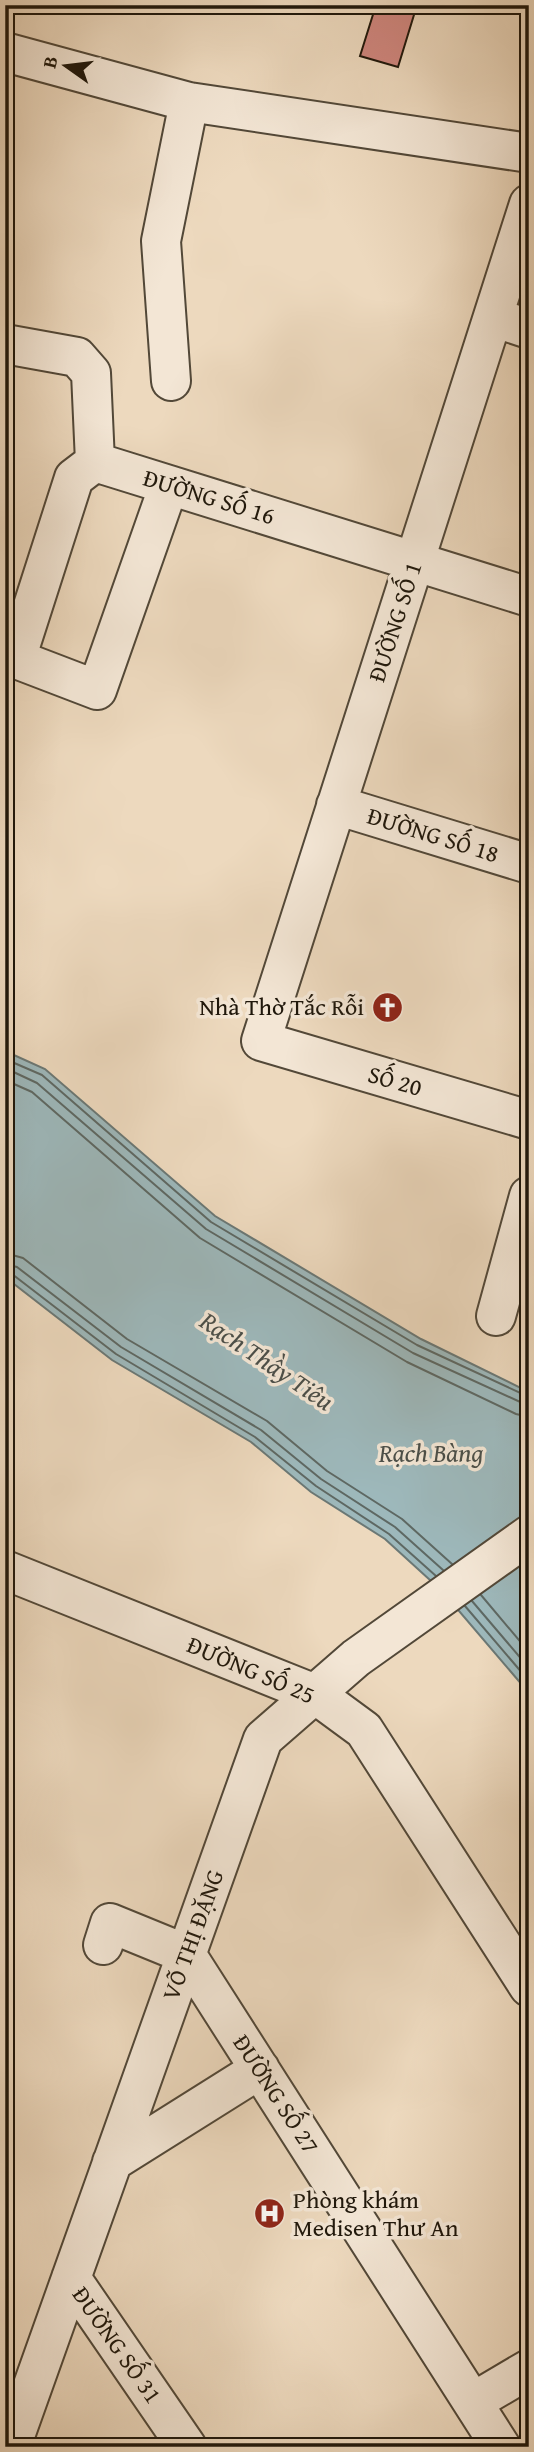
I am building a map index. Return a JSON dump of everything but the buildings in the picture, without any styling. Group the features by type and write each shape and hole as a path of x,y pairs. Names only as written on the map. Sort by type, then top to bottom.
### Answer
{"street":[{"path":"5,52 189,102 529,153"},
{"path":"171,381 161,241 189,102"},
{"name":"ĐƯỜNG SỐ 1","path":"261,1041 529,204"},
{"path":"493,317 529,329"},
{"path":"5,344 77,357 91,373 95,462 74,478 16,659 97,690 169,485"},
{"name":"ĐƯỜNG SỐ 16","path":"95,462 529,597"},
{"name":"ĐƯỜNG SỐ 18","path":"337,805 529,864"},
{"name":"SỐ 20","path":"261,1041 529,1120"},
{"path":"496,1316 529,1196"},
{"name":"VÕ THỊ ĐẶNG","path":"10,2447 263,1739 356,1658 529,1535"},
{"name":"ĐƯỜNG SỐ 25","path":"5,1570 315,1694 365,1730 529,1987"},
{"path":"103,1945 110,1923 186,1954"},
{"name":"ĐƯỜNG SỐ 27","path":"186,1954 501,2447"},
{"path":"112,2162 260,2069"},
{"name":"ĐƯỜNG SỐ 31","path":"71,2278 187,2447"},
{"path":"472,2402 529,2369"}],"water":[{"name":"Rạch Bàng","path":"5,1051 45,1069 215,1216 421,1339 529,1392 529,1693 442,1591 385,1539 311,1492 251,1442 112,1360 5,1277"}],"place":[{"name":"Nhà Thờ Tắc Rỗi","path":"387,1007"},
{"name":"Phòng khám Medisen Thư An","path":"270,2214"}],"water label":[{"name":"Rạch Thầy Tiêu","path":"267,1361"}]}
